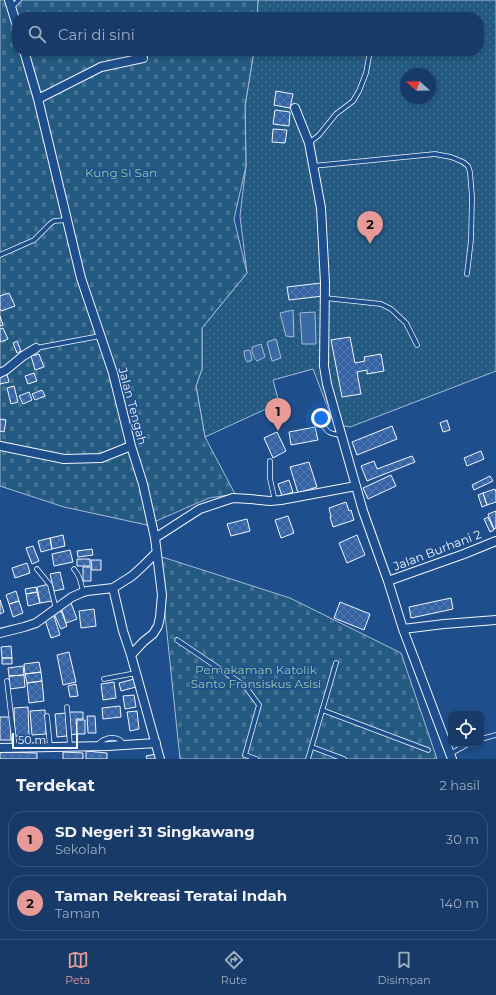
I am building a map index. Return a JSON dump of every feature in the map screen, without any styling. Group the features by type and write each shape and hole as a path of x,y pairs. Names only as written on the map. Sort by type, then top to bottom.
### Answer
{"street":[{"name":"Jalan Tengah","path":"25,56 64,202 81,278 113,373 131,446 143,484 155,538 162,595 160,617 158,626 152,634 131,655"},
{"path":"38,99 100,66 143,58"},
{"path":"295,108 309,143 321,208 325,298 324,366 327,384 363,511 388,581"},
{"path":"0,373 36,348"},
{"path":"0,446 64,459 101,458 131,446"},
{"path":"155,538 200,509 233,498 275,501 356,486"},
{"name":"Jalan Burhani 2","path":"451,756 404,629 388,581 496,541"},
{"path":"0,633 24,627 36,622 72,597 83,592 113,588 138,571 156,553"},
{"path":"113,588 123,630 160,759"},
{"path":"404,629 496,620"},
{"path":"0,748 70,747 156,743"}],"lane":[{"path":"10,4 19,0"},
{"path":"309,143 319,135 336,114 353,101 366,74 369,56"},
{"path":"313,166 434,154 451,157 463,162 468,166 470,172 472,197 471,240 467,274"},
{"path":"0,255 34,240 54,221 67,220"},
{"path":"325,298 381,304 391,309 406,322 416,345"},
{"path":"36,348 101,336"},
{"path":"322,423 329,432 342,435"},
{"path":"270,460 270,479 275,501"},
{"path":"36,569 50,585 56,609"},
{"path":"74,569 81,579 83,592"},
{"path":"177,640 245,686 259,705 245,755 256,759"},
{"path":"308,759 336,662"},
{"path":"104,679 136,673"},
{"path":"7,681 16,748"},
{"path":"67,707 70,747"},
{"path":"322,710 428,750"},
{"path":"47,716 50,747"},
{"path":"484,738 496,735"},
{"path":"451,756 464,747"},
{"path":"312,748 344,759"}],"green space":[{"name":"Kung Si San","path":"0,0 258,0 257,12 12,12 12,56 253,56 245,106 246,166 234,219 247,273 202,328 202,369 196,386 205,437 235,494 209,498 147,525 64,507 0,486"},
{"path":"258,0 496,0 496,371 350,427 334,424 313,369 273,380 279,403 205,437 196,386 202,369 202,328 247,273 240,216 246,166 245,106 253,56 484,56 484,12 257,12"},
{"name":"Pemakaman Katolik Santo Fransiskus Asisi","path":"159,556 290,598 401,653 437,759 180,759"}],"shaded area":[{"path":"293,310 294,337 286,336 280,313"},
{"path":"315,312 316,344 302,344 300,313"},
{"path":"276,339 281,358 272,361 267,342"},
{"path":"261,344 265,357 257,361 253,355 252,347"},
{"path":"250,350 252,360 247,362 244,351"}],"building":[{"path":"276,91 293,94 290,108 274,105"},
{"path":"275,110 290,112 289,126 273,124"},
{"path":"273,129 287,130 285,143 272,142"},
{"path":"321,283 323,296 289,300 287,287"},
{"path":"9,293 15,306 1,311 0,296"},
{"path":"0,316 3,325 0,326"},
{"path":"3,328 8,339 1,342 0,329"},
{"path":"350,337 355,363 365,361 364,357 381,354 384,371 367,374 367,370 357,372 361,394 342,397 331,340"},
{"path":"17,341 21,351 17,353 13,343"},
{"path":"39,354 44,367 35,370 31,356"},
{"path":"34,373 37,381 28,384 25,376"},
{"path":"7,374 9,382 0,384 0,376"},
{"path":"14,386 18,402 11,404 7,388"},
{"path":"42,390 45,396 35,400 32,394"},
{"path":"29,392 32,400 23,404 19,396"},
{"path":"0,419 6,420 4,432 0,431"},
{"path":"447,420 450,430 443,432 440,423"},
{"path":"392,426 397,439 357,455 352,442"},
{"path":"315,427 318,440 291,445 289,432"},
{"path":"277,432 286,451 273,458 264,438"},
{"path":"481,451 484,459 467,466 464,458"},
{"path":"412,456 415,462 367,481 361,466 374,461 377,469"},
{"path":"309,462 317,487 298,493 290,467"},
{"path":"391,475 396,486 368,499 363,488"},
{"path":"490,476 493,481 474,490 472,485"},
{"path":"289,480 293,492 282,496 278,484"},
{"path":"495,489 496,502 487,505 483,493"},
{"path":"483,493 487,505 482,507 478,495"},
{"path":"346,502 349,511 351,510 354,520 333,527 329,508"},
{"path":"496,511 496,528 494,529 488,514"},
{"path":"288,516 294,533 281,538 275,520"},
{"path":"488,517 494,530 490,532 484,519"},
{"path":"247,519 250,531 231,536 227,524"},
{"path":"63,535 65,546 52,549 50,538"},
{"path":"357,535 365,555 347,563 339,543"},
{"path":"50,538 52,549 41,552 38,541"},
{"path":"33,546 39,561 32,564 26,548"},
{"path":"92,549 93,555 78,557 77,551"},
{"path":"70,550 73,562 54,566 52,554"},
{"path":"77,559 90,559 90,566 77,566"},
{"path":"91,560 101,560 101,570 92,570"},
{"path":"27,563 30,573 15,578 12,568"},
{"path":"83,567 91,567 91,581 83,581"},
{"path":"60,572 64,589 54,591 50,574"},
{"path":"49,584 52,601 40,603 37,587"},
{"path":"36,587 37,592 26,594 25,589"},
{"path":"16,591 19,601 9,604 6,595"},
{"path":"37,592 40,603 28,606 26,594"},
{"path":"451,598 453,609 411,618 409,607"},
{"path":"0,600 4,612 0,614"},
{"path":"19,601 23,613 13,617 9,604"},
{"path":"340,602 370,614 364,630 334,618"},
{"path":"71,603 77,619 66,623 61,607"},
{"path":"94,609 96,626 81,628 79,611"},
{"path":"61,611 67,626 61,629 54,614"},
{"path":"54,616 60,635 51,638 45,620"},
{"path":"11,646 12,658 2,658 1,647"},
{"path":"69,652 76,682 63,685 57,655"},
{"path":"2,658 12,658 12,664 2,664"},
{"path":"39,662 41,672 25,674 24,664"},
{"path":"23,666 24,675 9,676 8,668"},
{"path":"41,672 42,681 27,683 25,674"},
{"path":"24,675 25,687 10,689 9,676"},
{"path":"134,679 136,687 121,691 119,683"},
{"path":"42,681 44,701 29,703 27,683"},
{"path":"114,682 116,698 103,700 101,684"},
{"path":"76,684 78,696 70,697 68,686"},
{"path":"134,695 136,707 125,709 123,696"},
{"path":"120,706 121,717 103,719 102,708"},
{"path":"28,707 29,736 15,736 14,708"},
{"path":"45,710 46,734 32,735 30,711"},
{"path":"137,711 139,729 130,731 127,712"},
{"path":"69,712 83,712 83,719 76,719 77,734 70,735"},
{"path":"66,713 67,736 57,737 55,714"},
{"path":"87,716 95,716 96,733 88,733"},
{"path":"0,717 10,717 11,740 0,740"},
{"path":"77,720 85,720 85,734 77,734"},
{"path":"86,751 107,753 107,759 86,759"},
{"path":"0,752 37,753 37,759 0,759"},
{"path":"63,752 83,753 83,759 63,759"},
{"path":"156,754 157,759 147,759 146,756"}],"place":[{"name":"Taman Rekreasi Teratai Indah","path":"370,244"},
{"name":"SD Negeri 31 Singkawang","path":"278,431"}]}
